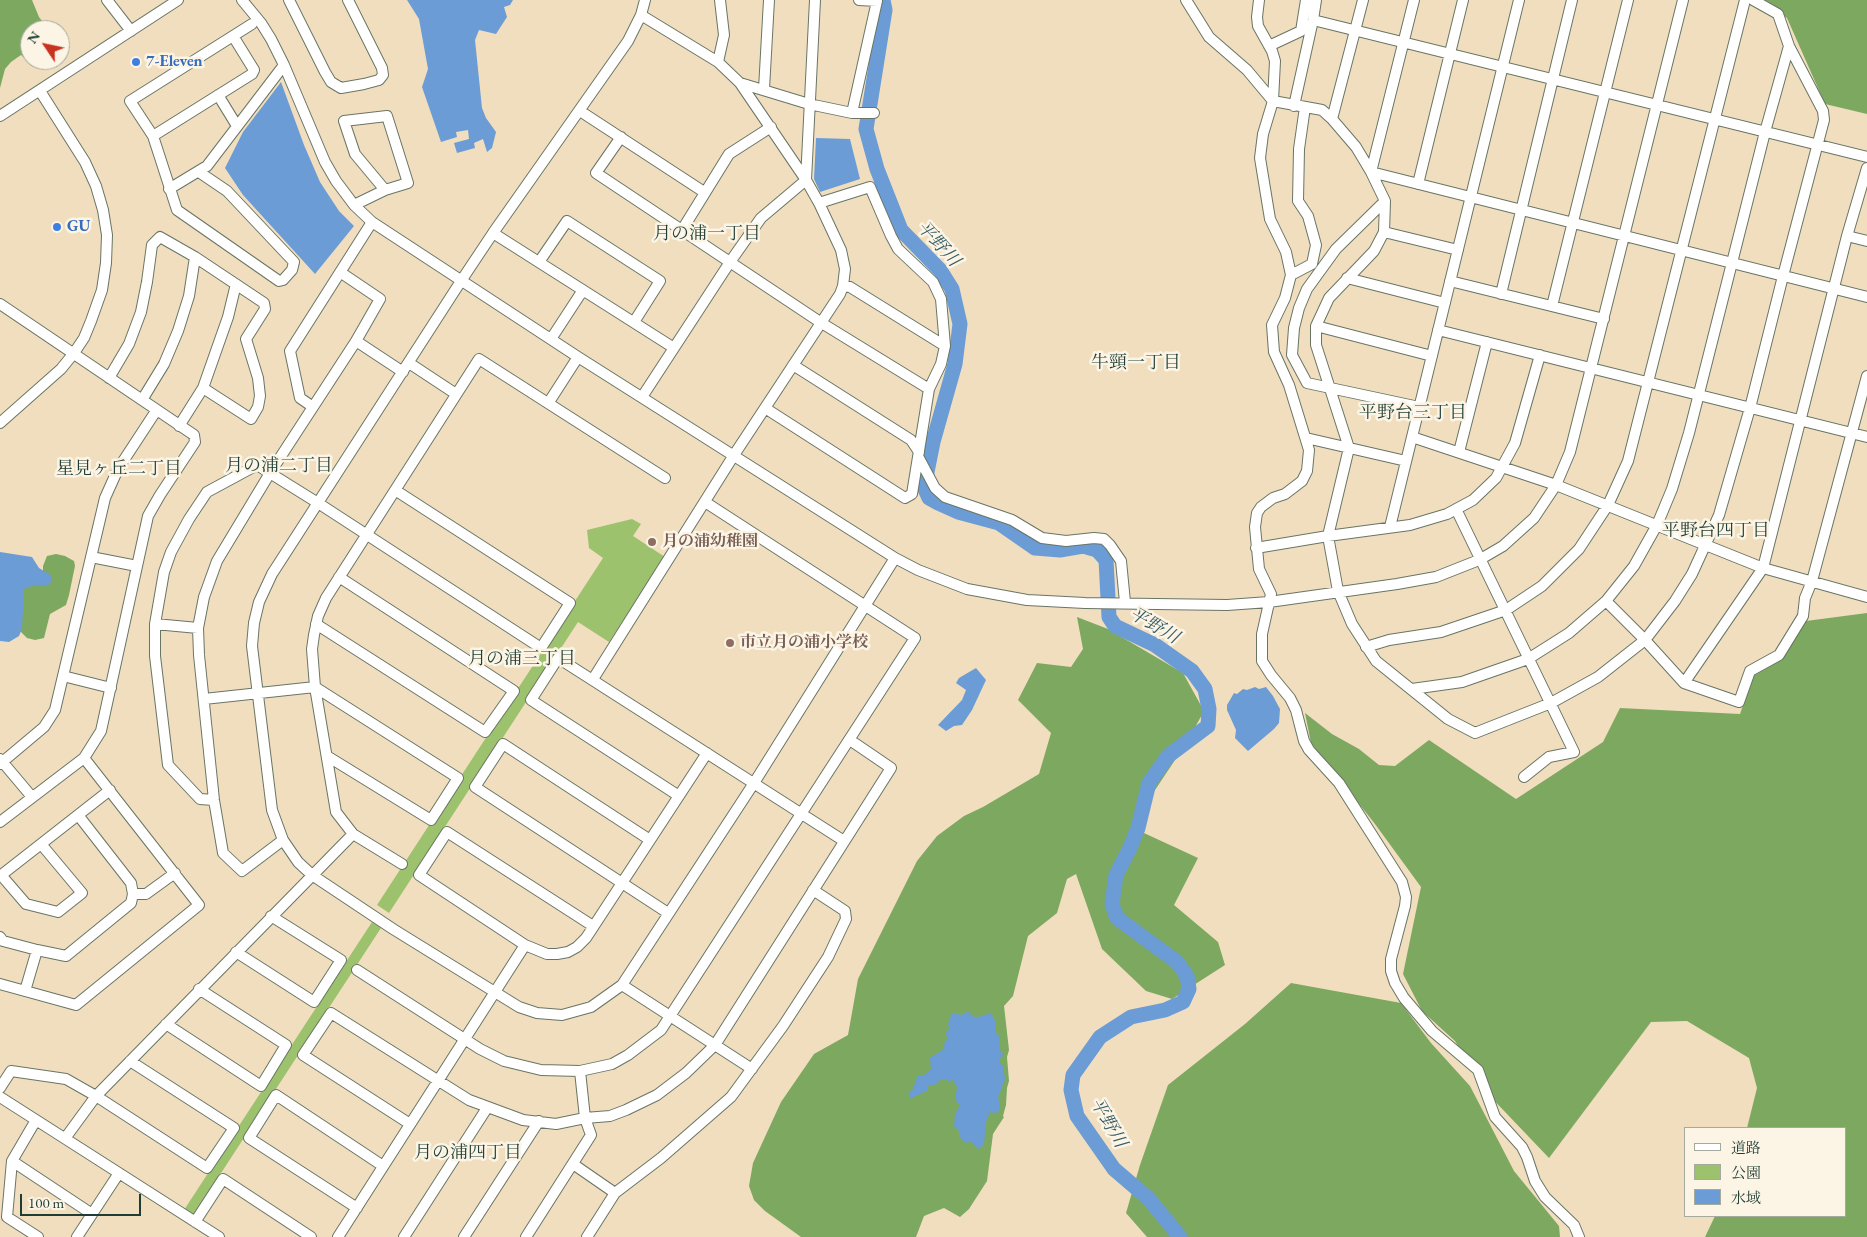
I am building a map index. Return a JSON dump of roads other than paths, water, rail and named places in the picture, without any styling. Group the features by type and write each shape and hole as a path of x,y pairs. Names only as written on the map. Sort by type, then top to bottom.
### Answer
{"street":[{"path":"106,0 131,31"},
{"path":"0,116 40,92 178,0"},
{"path":"242,0 261,23 284,65 325,162 336,181 354,205 372,222 578,357 895,558 918,570 967,589 1027,600 1086,603 1125,602 1227,605 1269,602 1436,577 1479,560 1502,546 1534,518 1556,485 1570,452 1683,0"},
{"path":"290,0 325,72 331,82 342,88 379,80 383,75 382,68 348,0"},
{"path":"645,0 641,16 628,41 461,281 272,574 259,602 254,623 252,646 272,810 283,840 298,862 312,875 393,929 519,1008 537,1013 562,1015 591,1007 622,985 754,783 895,558"},
{"path":"718,62 724,35 720,0"},
{"path":"764,89 769,0"},
{"path":"642,397 761,218 806,180 815,0"},
{"path":"852,113 877,1 859,0"},
{"path":"1186,0 1209,37 1247,70 1273,101 1322,110 1332,119 1356,147 1372,172 1385,201 1384,232 1374,251 1329,298 1316,326 1316,346 1349,448 1328,536 1338,591 1352,624 1376,661 1448,719 1474,733 1551,703 1598,677 1645,640 1675,601 1692,574 1719,514 1750,408 1824,120 1823,111 1789,46 1778,14 1753,0"},
{"path":"1259,0 1258,26 1275,61 1273,101 1263,134 1260,158 1270,219 1286,252 1290,275 1284,298 1272,325 1274,352 1289,385 1309,450 1307,471 1302,482 1296,488 1273,498 1261,506 1257,513 1255,527 1259,569 1271,594 1261,645 1262,661 1265,668 1290,698 1296,710 1304,741 1309,750 1339,783 1402,882 1406,906 1391,958 1391,972 1395,983 1404,998 1432,1031 1478,1070 1495,1117 1522,1147 1535,1181 1545,1197 1574,1225 1579,1237"},
{"path":"1269,46 1302,31 1306,0"},
{"path":"1294,106 1316,0"},
{"path":"1332,119 1362,0"},
{"path":"1372,172 1414,0"},
{"path":"1418,184 1464,0"},
{"path":"1390,527 1519,0"},
{"path":"1501,294 1572,0"},
{"path":"1552,306 1628,0"},
{"path":"1366,647 1389,640 1442,632 1506,610 1542,586 1579,549 1608,505 1628,461 1745,0"},
{"path":"592,679 843,286 845,269 841,250 819,203 806,180 740,83 718,62 641,16"},
{"path":"1313,20 1867,157"},
{"path":"199,172 228,191 294,262 292,270 283,280 279,281 177,210 153,136 130,101 252,24"},
{"path":"153,136 252,74 254,70 233,36"},
{"path":"1412,689 1462,682 1528,659 1569,633 1606,601 1634,566 1657,525 1672,489 1699,395 1765,132 1789,46"},
{"path":"170,189 207,166 284,65"},
{"path":"740,83 809,104 852,113 874,113"},
{"path":"0,424 55,374 74,353 84,338 102,290 106,263 107,235 100,202 85,162 40,92"},
{"path":"218,95 238,126"},
{"path":"1290,275 1312,264 1316,245 1308,216 1298,201 1299,149 1305,107"},
{"path":"580,111 704,192"},
{"path":"354,205 385,190 408,183 387,116 344,121 355,154 385,190"},
{"path":"682,230 729,154 771,127"},
{"path":"621,138 596,174 820,322 929,390"},
{"path":"1684,683 1764,568 1848,236 1865,186 1867,168"},
{"path":"1372,172 1867,297"},
{"path":"766,408 905,498 912,494 929,390 941,364 945,346 941,299 933,282 898,248 870,187 819,203"},
{"path":"1385,201 1336,248 1307,289 1299,308 1294,328 1292,355 1307,383 1419,407"},
{"path":"539,262 567,221 660,281 634,322"},
{"path":"313,407 300,398 290,351 372,222"},
{"path":"1384,232 1458,250"},
{"path":"493,233 674,348"},
{"path":"1848,236 1867,241"},
{"path":"110,378 129,344 141,312 152,245 160,237 195,257 264,303 265,309 246,339 258,378 260,396 258,407 251,419 203,388"},
{"path":"142,400 164,364 178,331 189,296 195,257"},
{"path":"283,840 242,871 223,854 214,800 199,655 198,628 204,597 217,561 270,473 356,341 380,299 340,272"},
{"path":"1347,278 1445,303"},
{"path":"1450,281 1604,319"},
{"path":"179,426 203,388 228,317 236,284"},
{"path":"843,286 850,287 945,346"},
{"path":"551,339 583,290"},
{"path":"0,304 194,435 195,442 148,516 101,731 84,758 0,822"},
{"path":"1316,326 1432,356"},
{"path":"1438,330 1867,437"},
{"path":"356,341 456,394"},
{"path":"1459,452 1488,342"},
{"path":"1256,548 1418,523 1433,519 1473,500 1496,478 1515,443 1540,355"},
{"path":"548,402 578,357"},
{"path":"402,864 353,834 336,812 315,686 312,649 316,624 326,598 479,358 665,478"},
{"path":"793,365 912,440 935,488 945,497 1012,520 1042,538 1066,541 1094,538 1104,540 1110,545 1121,561 1125,602"},
{"path":"1606,601 1684,683 1739,702 1750,671 1779,655 1803,616 1805,598 1812,581 1867,376"},
{"path":"32,797 1,761 44,726 55,710 105,498 118,469 156,411"},
{"path":"1412,437 1556,485 1764,568 1867,597"},
{"path":"1306,438 1406,461"},
{"path":"214,800 200,799 168,765 155,656 155,624 164,572 171,552 188,520 207,492 257,465 541,648 570,603 395,490"},
{"path":"357,970 464,1039 504,1061 541,1070 580,1071 612,1064 628,1055 661,1030 915,638 705,502"},
{"path":"1456,509 1479,560 1506,610 1574,752 1549,757 1524,777"},
{"path":"91,556 137,566"},
{"path":"316,624 485,732 514,691 339,577"},
{"path":"155,624 198,628"},
{"path":"679,796 531,700 558,658 844,841"},
{"path":"63,676 111,688"},
{"path":"204,699 315,686 458,778 431,820 327,756"},
{"path":"410,1124 303,1055 331,1013 469,1100 486,1108 523,1120 556,1124 585,1118 610,1116 657,1094 686,1074 715,1045 891,768 850,740"},
{"path":"650,840 503,744 475,787 668,913"},
{"path":"593,926 447,832 419,875 525,945 547,954 568,952 577,947 586,938 707,753"},
{"path":"0,984 76,1005 198,905 84,758"},
{"path":"41,844 82,893 58,912 26,904 1,875 110,790"},
{"path":"0,937 3,940 37,950 66,956 130,903 133,894 130,883 78,815"},
{"path":"66,1137 96,1096 353,834"},
{"path":"133,894 146,894 175,873"},
{"path":"587,1237 615,1193 661,1158 731,1097 783,1026 828,957 846,919 845,912 813,890"},
{"path":"236,952 314,1002 341,960 271,916"},
{"path":"338,1237 525,945"},
{"path":"25,991 37,950"},
{"path":"622,985 752,1069"},
{"path":"166,1024 261,1086 286,1045 199,989"},
{"path":"0,1088 11,1071 66,1079 96,1096 207,1168 234,1128 130,1061"},
{"path":"526,1237 591,1135 585,1118 580,1071"},
{"path":"357,1208 249,1138 276,1096 383,1166"},
{"path":"0,1097 66,1137 219,1237"},
{"path":"404,1237 486,1108"},
{"path":"36,1120 12,1161 6,1217 38,1237"},
{"path":"464,1237 539,1122"},
{"path":"12,1161 92,1214"},
{"path":"573,1164 615,1193"},
{"path":"77,1237 119,1173"},
{"path":"195,1222 223,1179 311,1237"}],"water":[{"path":"407,0 513,0 510,5 504,7 507,17 496,34 479,30 475,40 482,108 486,118 496,132 492,148 487,152 483,139 474,143 475,148 457,153 454,143 469,139 468,130 456,132 457,137 441,142 422,87 428,69 419,19"},
{"path":"281,82 320,182 339,211 354,226 315,274 243,195 225,168 243,132"},
{"path":"816,138 850,139 860,179 820,192 814,179"},
{"path":"0,552 32,557 39,568 52,578 52,581 47,586 34,585 24,589 22,629 19,636 9,642 0,641"},
{"path":"976,668 986,680 972,710 962,725 954,726 946,731 938,725 962,700 966,690 956,683 959,678"},
{"path":"1255,687 1259,689 1266,687 1273,696 1280,709 1279,723 1248,751 1235,738 1236,730 1227,710 1227,705 1234,693 1237,694 1243,689 1247,690"},
{"path":"969,1011 971,1016 978,1017 991,1013 995,1021 996,1033 999,1036 1000,1050 1004,1056 999,1061 1003,1066 1005,1079 998,1098 999,1111 995,1113 990,1112 986,1122 984,1144 978,1149 971,1141 966,1143 963,1141 959,1136 959,1131 954,1126 955,1114 960,1105 955,1100 957,1087 952,1079 950,1082 946,1079 941,1079 937,1084 928,1086 927,1091 911,1099 908,1093 912,1091 918,1075 923,1076 931,1069 930,1058 945,1048 943,1046 948,1037 945,1033 950,1029 948,1024 952,1013 961,1015"}],"waterway":[{"name":"平野川","path":"883,0 885,10 866,129 877,169 901,230 940,270 952,289 960,324 955,364 933,442 924,487 929,498 958,512 999,523 1035,548 1060,550 1083,546 1097,550 1106,560 1109,617 1115,626 1155,645 1192,671 1205,689 1209,709 1208,726 1168,756 1149,783 1138,828 1116,875 1112,904 1117,918 1177,962 1187,976 1189,989 1183,1002 1165,1010 1131,1017 1100,1037 1073,1075 1071,1090 1077,1116 1114,1169 1149,1199 1180,1237"}],"place":[{"name":"7-Eleven","path":"136,62"},
{"name":"GU","path":"57,227"},
{"name":"月の浦幼稚園","path":"652,542"},
{"name":"市立月の浦小学校","path":"730,643"}],"district":[{"name":"月の浦一丁目","path":"707,234"},
{"name":"牛頸一丁目","path":"1136,363"},
{"name":"平野台三丁目","path":"1413,413"},
{"name":"月の浦二丁目","path":"279,466"},
{"name":"星見ヶ丘二丁目","path":"119,469"},
{"name":"平野台四丁目","path":"1716,531"},
{"name":"月の浦三丁目","path":"522,659"},
{"name":"月の浦四丁目","path":"468,1153"}]}
